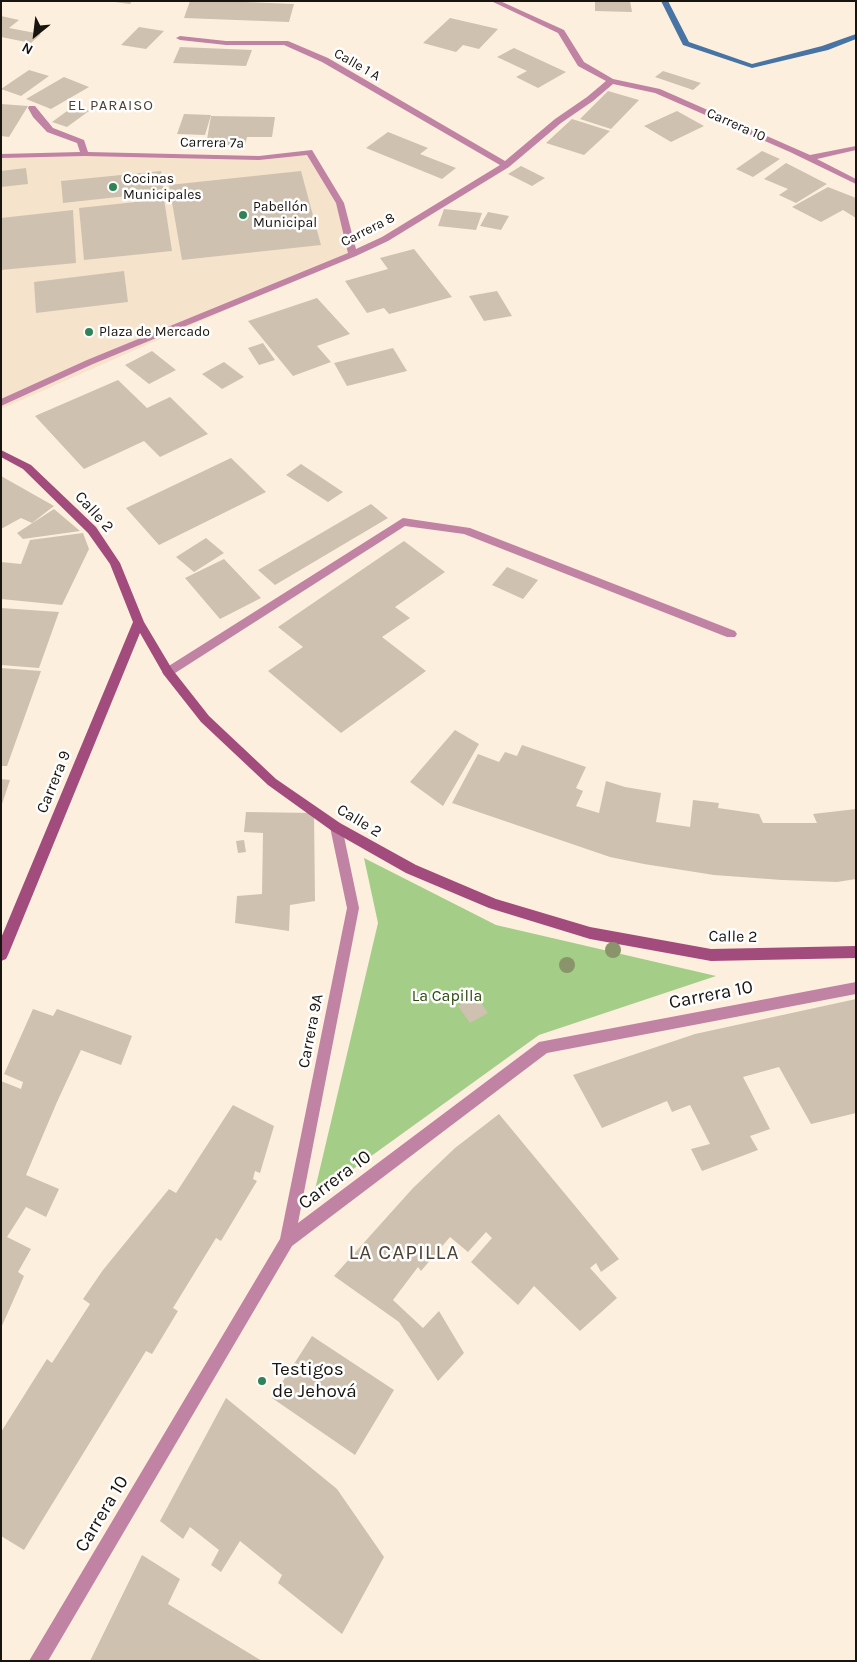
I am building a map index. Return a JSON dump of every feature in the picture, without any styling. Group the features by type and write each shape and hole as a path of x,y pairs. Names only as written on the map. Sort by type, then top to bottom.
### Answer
{"street":[{"path":"494,1 561,32 580,64 612,80"},
{"name":"Calle 1 A","path":"180,38 226,43 285,43 325,60 506,166"},
{"name":"Carrera 10","path":"612,80 657,91 809,158 856,182"},
{"name":"Carrera 8","path":"1,403 90,362 353,254 385,239 446,200 506,166 612,80"},
{"path":"32,108 50,130 81,142 85,154"},
{"path":"809,158 856,148"},
{"name":"Carrera 7a","path":"1,156 85,154 259,158 308,152 340,203 353,254"},
{"name":"Calle 2","path":"1,453 26,467 92,530 115,563 139,622 168,672 205,719 272,782 336,827 411,869 494,904 590,933 711,955 856,952"},
{"path":"168,672 404,522 466,531 731,634"},
{"name":"Carrera 9","path":"1,955 139,622"},
{"name":"Carrera 9A","path":"287,1241 353,908 336,827"},
{"name":"Carrera 10","path":"38,1661 287,1241 544,1047 856,988"}],"shaded area":[{"name":"Plaza de Mercado","path":"309,152 340,203 353,254 1,409 1,156 30,154 259,158"}],"green space":[{"name":"La Capilla","path":"364,858 496,925 716,976 539,1035 313,1198 378,923"}],"building":[{"path":"107,1 132,1 130,4"},
{"path":"190,1 294,4 289,22 184,18"},
{"path":"595,1 630,1 632,12 595,11"},
{"path":"1,16 19,20 9,28 41,34 31,43 1,37"},
{"path":"450,18 498,29 479,49 463,45 456,52 423,43"},
{"path":"139,27 164,31 146,49 121,45"},
{"path":"180,47 252,50 246,66 173,63"},
{"path":"514,48 566,72 538,88 516,77 527,71 497,57"},
{"path":"29,70 49,76 21,96 1,89"},
{"path":"663,71 701,83 693,90 655,77"},
{"path":"64,77 89,87 51,109 26,99"},
{"path":"608,91 639,100 611,129 580,119"},
{"path":"1,104 28,106 9,137 1,136"},
{"path":"74,106 89,111 67,127 52,122"},
{"path":"677,111 704,126 671,142 644,126"},
{"path":"184,114 211,115 205,135 177,134"},
{"path":"211,116 275,117 272,137 247,137 245,145 206,145"},
{"path":"572,119 610,131 584,155 546,143"},
{"path":"388,132 428,148 420,154 456,168 442,179 366,148"},
{"path":"762,151 780,159 753,177 736,169"},
{"path":"786,163 827,184 796,203 779,195 788,189 764,179"},
{"path":"521,166 545,178 532,186 508,174"},
{"path":"26,168 28,184 1,187 1,171"},
{"name":"Cocinas Municipales","path":"161,171 164,192 63,203 61,181"},
{"name":"Pabellón Municipal","path":"301,171 321,245 182,260 169,185"},
{"path":"828,187 856,198 856,218 843,210 821,222 792,207"},
{"path":"164,199 172,251 84,260 79,208"},
{"path":"444,209 482,213 476,230 438,226"},
{"path":"73,210 76,263 1,270 1,218"},
{"path":"488,212 509,216 501,230 480,226"},
{"path":"414,249 452,297 389,314 384,308 367,313 345,281 388,269 380,258"},
{"path":"124,271 128,302 36,313 34,282"},
{"path":"497,291 512,316 484,321 469,296"},
{"path":"317,298 350,334 317,346 331,362 293,376 248,321"},
{"path":"263,343 275,360 259,365 248,348"},
{"path":"393,348 407,371 347,386 334,363"},
{"path":"152,351 176,370 149,384 125,365"},
{"path":"224,362 244,377 222,389 202,374"},
{"path":"118,380 147,408 170,397 208,434 160,457 144,441 84,469 35,416"},
{"path":"231,458 266,492 159,545 126,508"},
{"path":"301,464 343,492 328,502 286,475"},
{"path":"1,476 54,506 32,523 21,518 1,529"},
{"path":"371,504 388,518 275,585 258,570"},
{"path":"54,509 80,531 23,539 17,533"},
{"path":"83,533 89,549 62,605 1,599 1,562 21,564 30,540"},
{"path":"206,538 224,553 194,572 176,557"},
{"path":"404,541 445,572 395,607 410,618 382,637 426,671 341,733 268,671 303,647 278,627"},
{"path":"224,559 261,598 220,619 185,578"},
{"path":"507,567 538,580 523,599 492,585"},
{"path":"1,608 59,612 39,668 1,665"},
{"path":"1,668 41,671 7,766 1,766"},
{"path":"455,730 479,744 443,806 410,782"},
{"path":"522,745 586,767 576,788 583,791 576,806 599,813 606,781 625,787 661,793 656,822 690,827 693,800 719,803 718,808 759,814 763,823 817,823 813,814 856,809 856,879 837,882 782,880 714,875 644,864 610,857 452,803 478,754 499,762 505,752 517,756"},
{"path":"1,779 10,780 2,804 1,804"},
{"path":"246,812 314,813 315,901 290,905 289,931 235,923 237,896 262,894 263,833 244,832"},
{"path":"244,840 246,852 238,853 236,841"},
{"path":"476,996 488,1013 470,1023 458,1006"},
{"path":"856,999 856,1113 811,1124 779,1067 743,1077 770,1129 750,1136 758,1150 702,1171 691,1149 710,1144 690,1105 672,1112 667,1101 602,1128 573,1075 695,1034"},
{"path":"33,1009 53,1016 57,1009 132,1036 121,1065 81,1050 57,1102 26,1175 59,1189 46,1217 26,1207 7,1237 31,1249 18,1272 24,1276 1,1328 1,1081 21,1089 23,1082 4,1074"},
{"path":"233,1105 274,1126 260,1173 255,1171 253,1179 257,1181 221,1241 216,1238 173,1308 178,1311 152,1354 146,1351 24,1550 1,1536 1,1432 47,1359 52,1363 90,1304 83,1299 103,1270 169,1189 176,1193"},
{"path":"499,1114 619,1259 601,1272 596,1263 590,1268 617,1298 580,1331 534,1286 518,1305 471,1262 492,1238 486,1232 468,1252 450,1237 421,1271 418,1267 393,1300 423,1328 439,1311 464,1353 438,1381 399,1322 334,1276 413,1188 455,1148"},
{"path":"312,1336 394,1390 355,1455 272,1398"},
{"path":"226,1398 337,1489 384,1557 342,1634 278,1583 282,1575 240,1541 221,1572 211,1565 219,1550 190,1527 183,1539 160,1521"},
{"path":"142,1555 180,1579 168,1604 262,1661 90,1661"}],"waterway":[{"path":"664,1 686,43 752,66 825,48 856,36"}],"place":[{"name":"Cocinas Municipales","path":"113,187"},
{"name":"Pabellón Municipal","path":"243,215"},
{"name":"Plaza de Mercado","path":"89,332"},
{"name":"Testigos de Jehová","path":"262,1381"}],"district":[{"name":"EL PARAISO","path":"111,106"},
{"name":"LA CAPILLA","path":"404,1253"}]}
